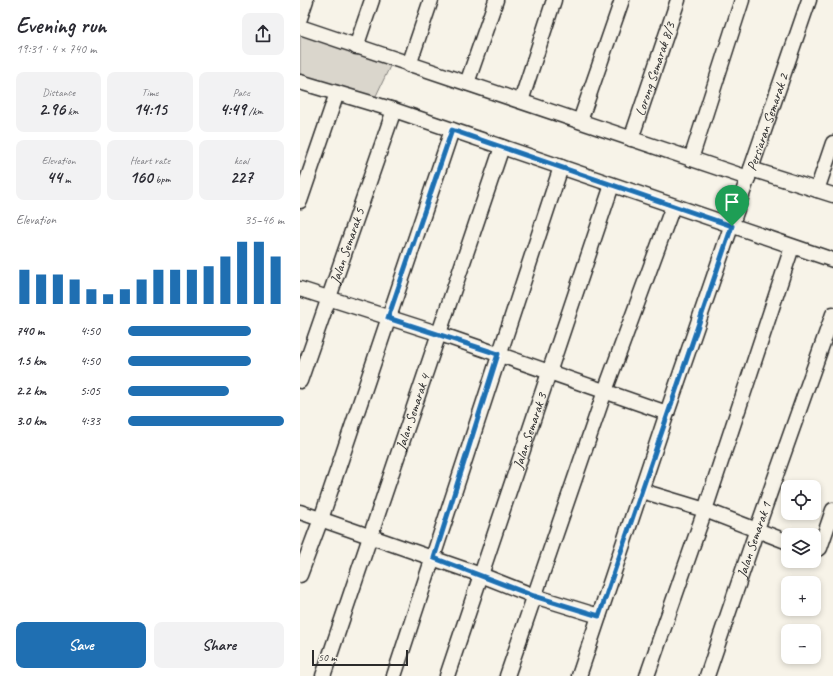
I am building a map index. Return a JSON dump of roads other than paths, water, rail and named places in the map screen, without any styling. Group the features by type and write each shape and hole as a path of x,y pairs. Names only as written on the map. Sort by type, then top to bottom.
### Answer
{"street":[{"path":"300,18 306,0"},
{"path":"356,47 372,0"},
{"path":"409,64 431,0"},
{"path":"467,83 496,0"},
{"path":"521,101 554,0"},
{"path":"580,121 622,0"},
{"name":"Lorong Semarak 8/3","path":"631,139 678,0"},
{"path":"691,159 742,0"},
{"name":"Persiaran Semarak 2","path":"579,676 667,413 809,0"},
{"path":"300,27 691,159 833,195"},
{"path":"300,82 394,110 833,260"},
{"path":"300,201 337,93"},
{"name":"Jalan Semarak 5","path":"300,381 394,110"},
{"path":"300,575 321,519 452,130"},
{"path":"817,190 833,143"},
{"name":"Jalan Semarak 4","path":"323,676 371,538 502,147"},
{"path":"394,676 434,558 498,354 561,167"},
{"name":"Jalan Semarak 3","path":"447,676 612,185"},
{"path":"507,676 605,391 673,206"},
{"path":"647,676 705,510 792,247"},
{"path":"300,289 440,334 667,413"},
{"name":"Jalan Semarak 1","path":"707,676 833,314"},
{"path":"642,491 705,510 781,539"},
{"path":"821,545 833,510"},
{"path":"300,512 371,538 434,558 534,596 599,616"}]}
